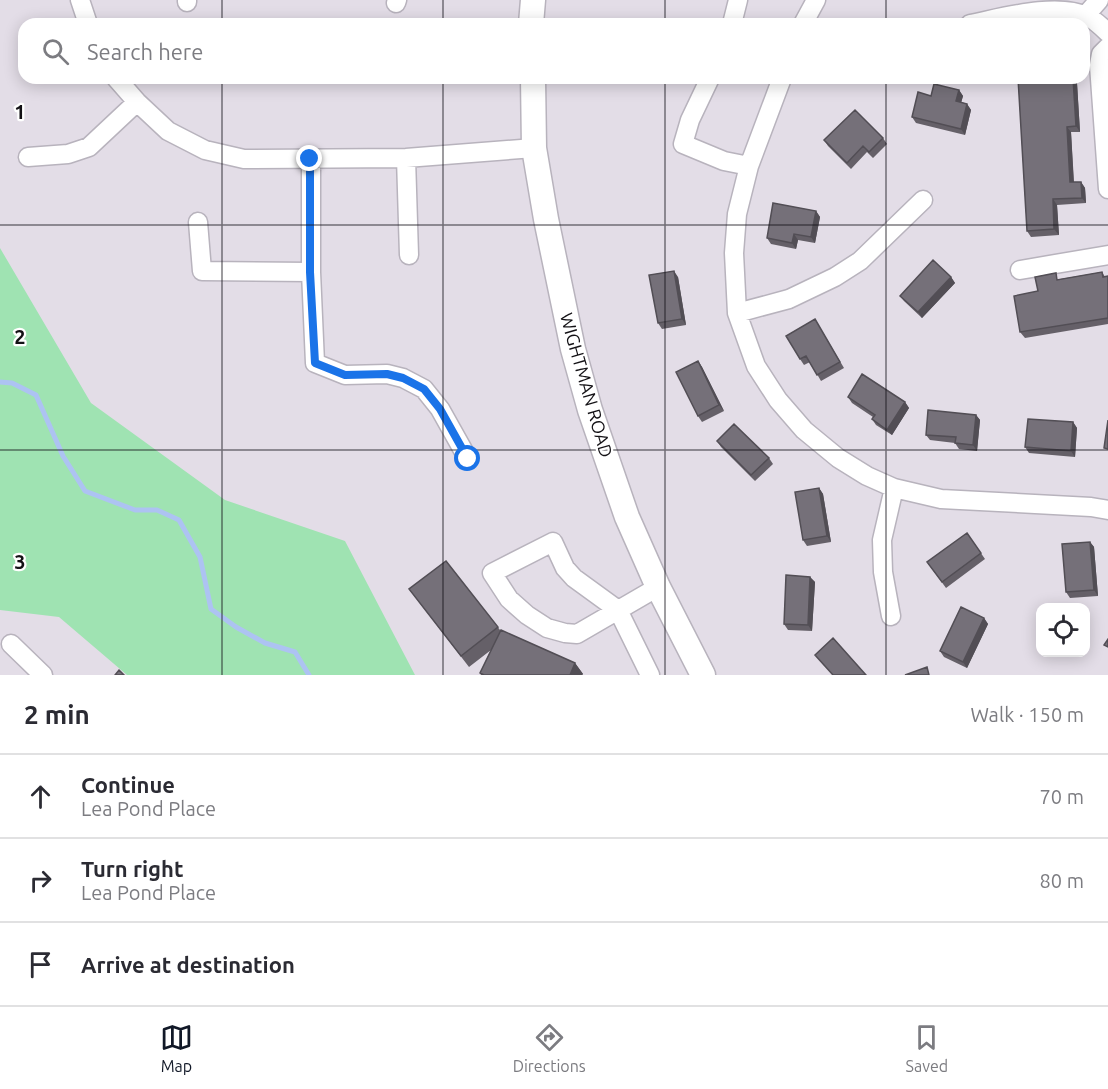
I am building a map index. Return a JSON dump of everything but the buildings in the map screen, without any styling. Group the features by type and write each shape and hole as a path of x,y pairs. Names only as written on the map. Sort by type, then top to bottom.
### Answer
{"main road":[{"path":"532,18 533,0"},
{"name":"WIGHTMAN ROAD","path":"533,84 534,148 548,229 573,349 590,410 627,517 658,587 703,675"}],"street":[{"path":"80,0 86,18"},
{"path":"734,18 738,0"},
{"path":"802,18 804,0"},
{"path":"805,18 816,0"},
{"path":"1085,15 1099,0"},
{"path":"1002,18 1039,11 1066,11 1089,18"},
{"path":"1090,19 1108,33"},
{"path":"1108,46 1101,54 1100,65 1108,189"},
{"path":"121,84 168,131 205,150 244,159 406,158 534,148"},
{"path":"707,84 690,120 683,144 724,161 749,166"},
{"path":"780,84 749,166 738,214 734,253 736,313 756,366 778,400 804,430 838,458 867,476 894,488 941,499 1091,507 1108,510"},
{"path":"28,157 68,154 89,147 137,102"},
{"path":"406,158 409,255"},
{"path":"310,159 310,272 315,363 345,375 387,374 403,378 424,389 440,409 468,459"},
{"path":"736,313 789,299 835,277 860,261 923,200"},
{"path":"198,222 202,271 310,272"},
{"path":"1020,270 1108,255"},
{"path":"891,616 883,572 882,540 894,488"},
{"path":"650,675 618,610 574,578 565,568 553,542 492,573 509,599 527,615 547,628 577,634 618,610 658,587"},
{"path":"11,644 43,675"}],"green space":[{"path":"0,248 91,403 225,500 345,541 415,675 127,675 59,617 0,610"}],"waterway":[{"path":"0,382 12,383 36,395 63,456 85,491 135,510 157,510 179,520 200,557 211,609 236,627 265,643 295,652 309,675"}],"route":[{"path":"310,159 310,272 315,363 345,375 387,374 403,378 424,389 440,409 468,459"}]}
